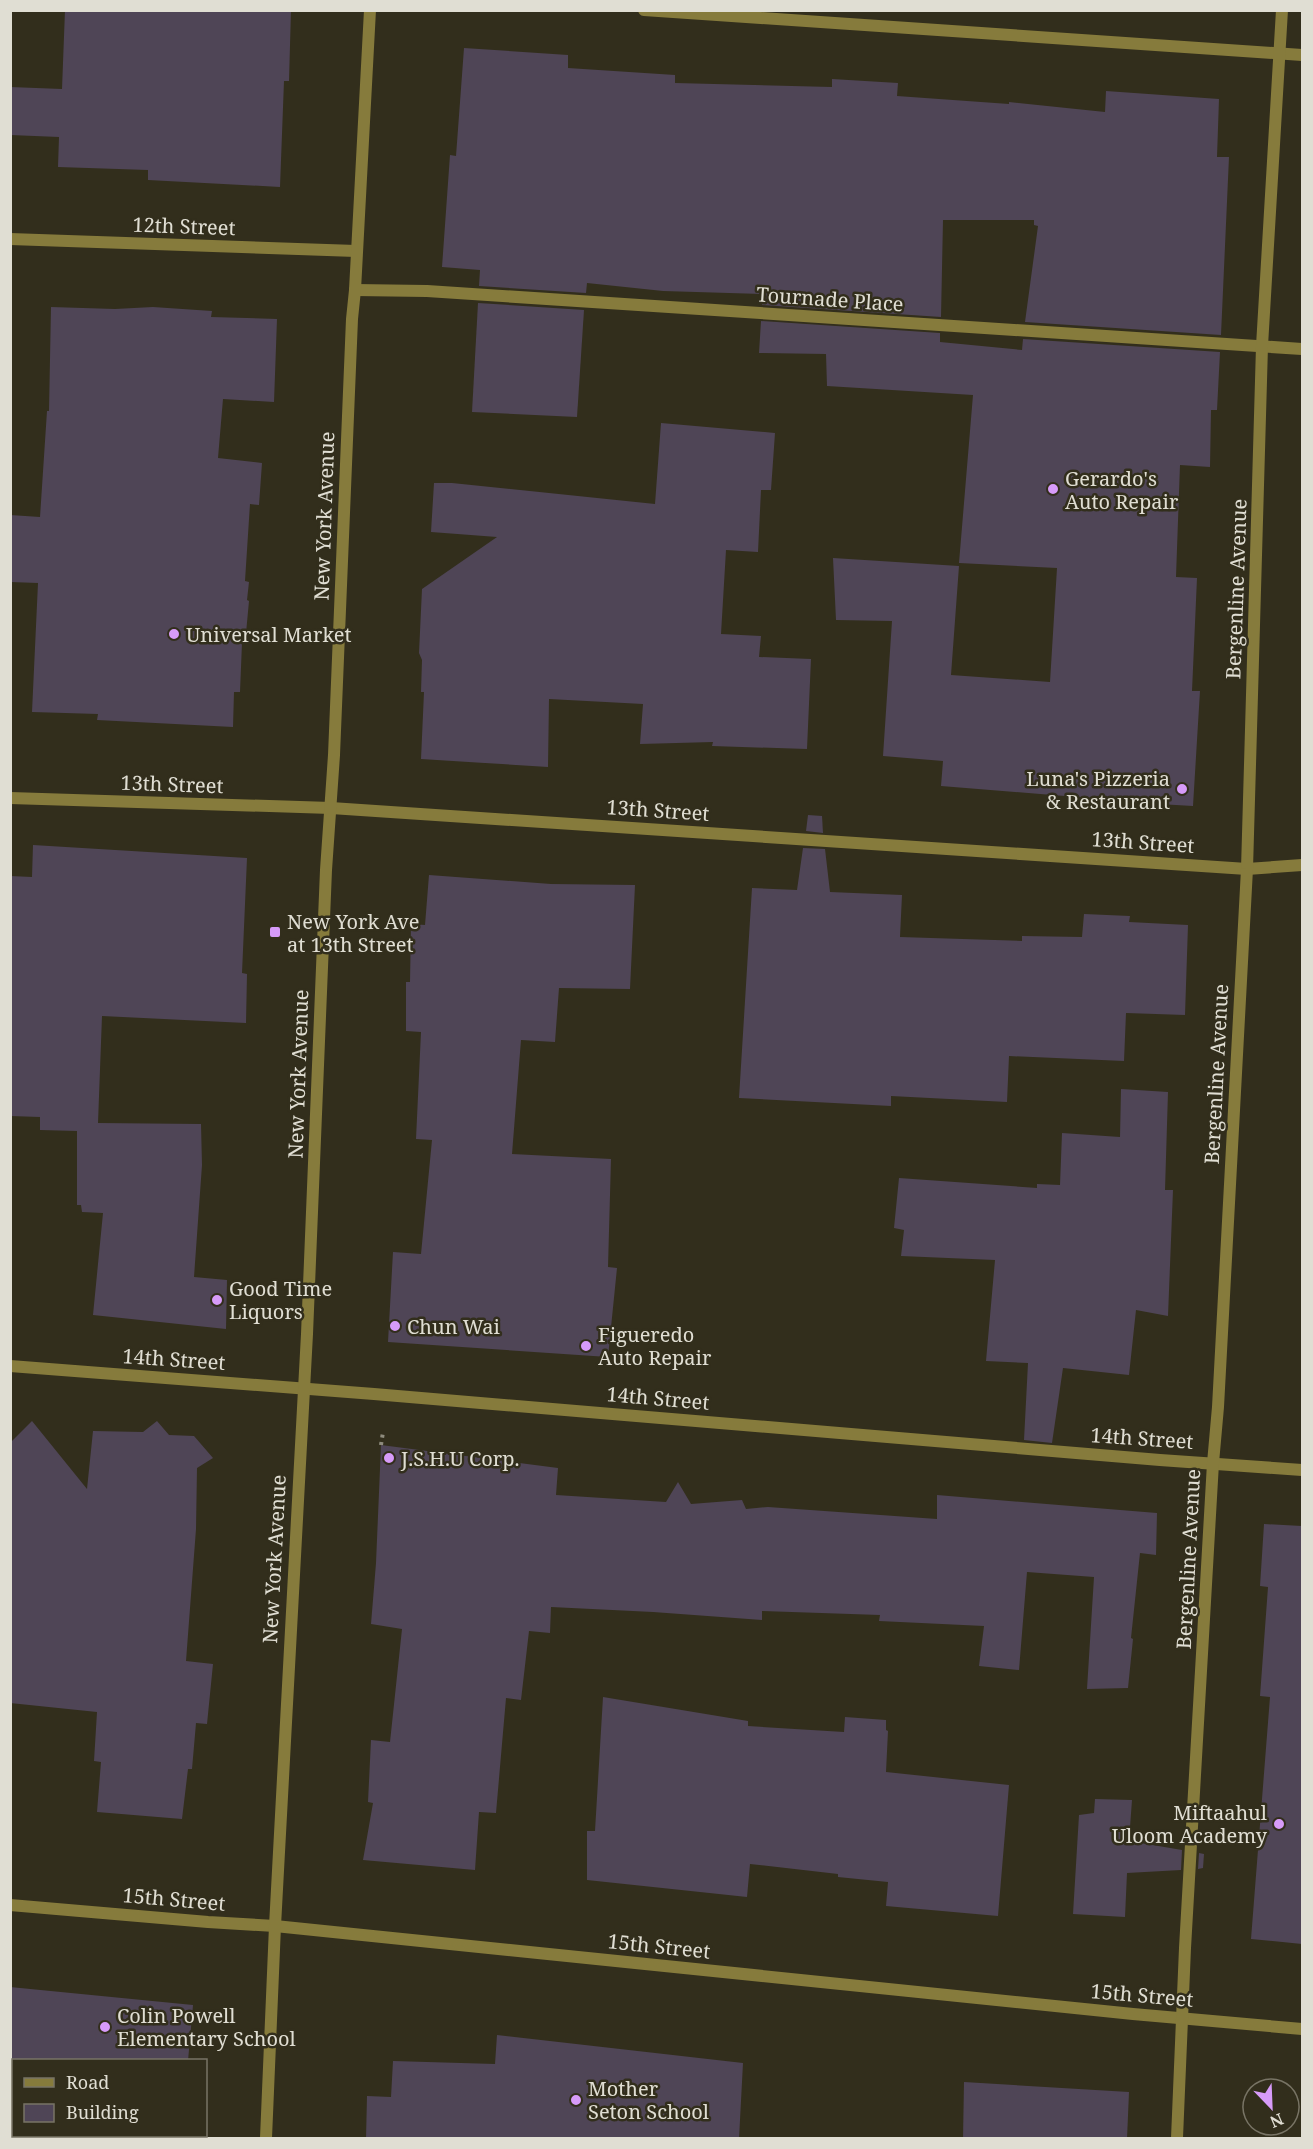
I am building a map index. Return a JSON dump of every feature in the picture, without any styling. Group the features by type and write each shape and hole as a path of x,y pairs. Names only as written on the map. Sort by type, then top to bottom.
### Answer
{"street":[{"name":"New York Avenue","path":"266,2139 326,870 331,808 352,319 370,10"},
{"path":"644,10 1302,55"},
{"name":"Bergenline Avenue","path":"1178,2139 1182,2018 1247,869 1262,346 1282,10"},
{"name":"12th Street","path":"10,239 356,251"},
{"name":"Tournade Place","path":"355,290 427,291 1302,349"},
{"name":"13th Street","path":"10,798 331,808 1247,869 1302,865"},
{"name":"14th Street","path":"10,1366 1302,1470"},
{"name":"15th Street","path":"10,1905 208,1923 275,1926 1302,2029"}],"path":[{"path":"381,1445 383,1432"}],"building":[{"path":"65,10 291,10 289,81 284,81 280,187 148,180 148,170 58,167 59,137 10,135 10,87 62,89"},
{"path":"464,48 568,55 568,68 675,75 675,83 832,87 832,79 898,83 897,96 1009,104 1009,102 1105,112 1106,91 1219,99 1217,157 1229,157 1221,335 1025,322 1038,226 1034,225 1034,220 943,220 941,317 762,305 762,294 663,291 587,283 586,293 479,286 480,270 442,267 450,155 456,156"},
{"path":"478,303 584,310 577,417 472,412"},
{"path":"51,307 115,309 153,307 212,311 211,317 277,319 274,402 223,399 218,458 262,463 259,505 250,504 245,581 249,582 247,600 249,601 245,644 242,643 240,692 234,692 233,727 97,720 98,714 32,712 38,583 10,582 10,515 40,517 47,411 49,411"},
{"path":"761,321 940,333 940,342 1022,350 1023,339 1220,352 1217,410 1211,410 1210,467 1180,465 1176,577 1197,578 1192,691 1200,691 1193,806 1089,800 1089,798 941,786 943,761 883,756 892,621 836,620 833,558 959,566 951,675 1050,682 1057,568 959,563 973,395 827,386 826,354 759,353"},
{"path":"661,423 775,433 771,490 761,490 758,552 726,550 721,634 761,636 759,657 811,659 807,749 712,746 713,742 640,744 643,704 549,699 548,767 421,759 424,692 421,692 422,660 419,653 422,589 497,537 431,532 434,483 655,504"},
{"path":"808,815 822,816 823,833 806,831"},
{"path":"33,845 247,858 242,973 247,974 246,1023 102,1016 98,1123 201,1124 202,1165 194,1277 227,1280 226,1329 93,1315 103,1213 82,1212 81,1205 77,1205 77,1131 40,1130 40,1117 10,1116 10,876 32,877"},
{"path":"803,848 825,849 830,892 902,895 900,937 1022,941 1022,936 1082,937 1084,914 1130,916 1129,922 1188,925 1185,1015 1126,1013 1124,1061 1009,1056 1007,1102 891,1096 891,1106 739,1098 752,888 797,890"},
{"path":"429,875 551,884 635,885 630,989 559,988 555,1042 521,1040 512,1154 611,1159 608,1267 617,1268 608,1357 388,1342 393,1252 421,1254 432,1140 416,1139 421,1032 406,1031 406,982 410,982 411,924 425,925"},
{"path":"1121,1089 1168,1092 1165,1190 1173,1190 1168,1316 1136,1310 1129,1375 1063,1368 1052,1443 1024,1440 1028,1363 986,1361 995,1260 901,1256 904,1230 894,1228 899,1178 1037,1188 1037,1184 1060,1185 1062,1133 1120,1137"},
{"path":"32,1421 87,1489 93,1431 143,1432 157,1421 169,1435 194,1436 213,1458 197,1468 196,1529 186,1661 213,1664 207,1724 196,1723 192,1769 188,1769 182,1819 97,1812 101,1762 94,1761 97,1712 10,1703 10,1443"},
{"path":"381,1445 558,1468 556,1495 666,1502 678,1482 691,1504 742,1500 746,1509 768,1507 937,1519 937,1495 1157,1513 1156,1555 1140,1553 1128,1688 1087,1689 1094,1577 1027,1572 1019,1670 979,1666 984,1626 879,1621 880,1615 762,1611 762,1620 551,1607 550,1633 529,1631 521,1700 506,1698 496,1813 479,1812 475,1870 363,1860 373,1803 368,1802 371,1740 390,1742 402,1629 371,1624"},
{"path":"1264,1524 1302,1526 1302,1944 1251,1939 1270,1697 1260,1696 1268,1587 1260,1586"},
{"path":"603,1697 748,1721 748,1726 844,1732 845,1717 886,1720 888,1731 886,1772 1009,1785 998,1916 886,1906 888,1882 750,1864 747,1897 587,1880 587,1831 595,1831"},
{"path":"1095,1799 1132,1800 1129,1841 1182,1850 1181,1870 1127,1873 1125,1917 1073,1914 1079,1815 1094,1813"},
{"path":"1199,1853 1204,1854 1203,1868 1198,1869"},
{"name":"Colin Powell Elementary School","path":"10,1987 193,2005 188,2059 12,2059 10,2061"},
{"name":"Mother Seton School","path":"497,2035 743,2063 739,2139 366,2139 367,2096 391,2097 393,2061 495,2064"},
{"path":"964,2082 1129,2092 1127,2139 963,2139"}],"place":[{"name":"Gerardo's Auto Repair","path":"1053,489"},
{"name":"Universal Market","path":"174,634"},
{"name":"Luna's Pizzeria & Restaurant","path":"1182,789"},
{"name":"New York Ave at 13th Street","path":"275,932"},
{"name":"Good Time Liquors","path":"217,1300"},
{"name":"Chun Wai","path":"395,1326"},
{"name":"Figueredo Auto Repair","path":"586,1346"},
{"name":"J.S.H.U Corp.","path":"389,1458"},
{"name":"Miftaahul Uloom Academy","path":"1279,1824"},
{"name":"Colin Powell Elementary School","path":"105,2027"},
{"name":"Mother Seton School","path":"576,2100"}]}
